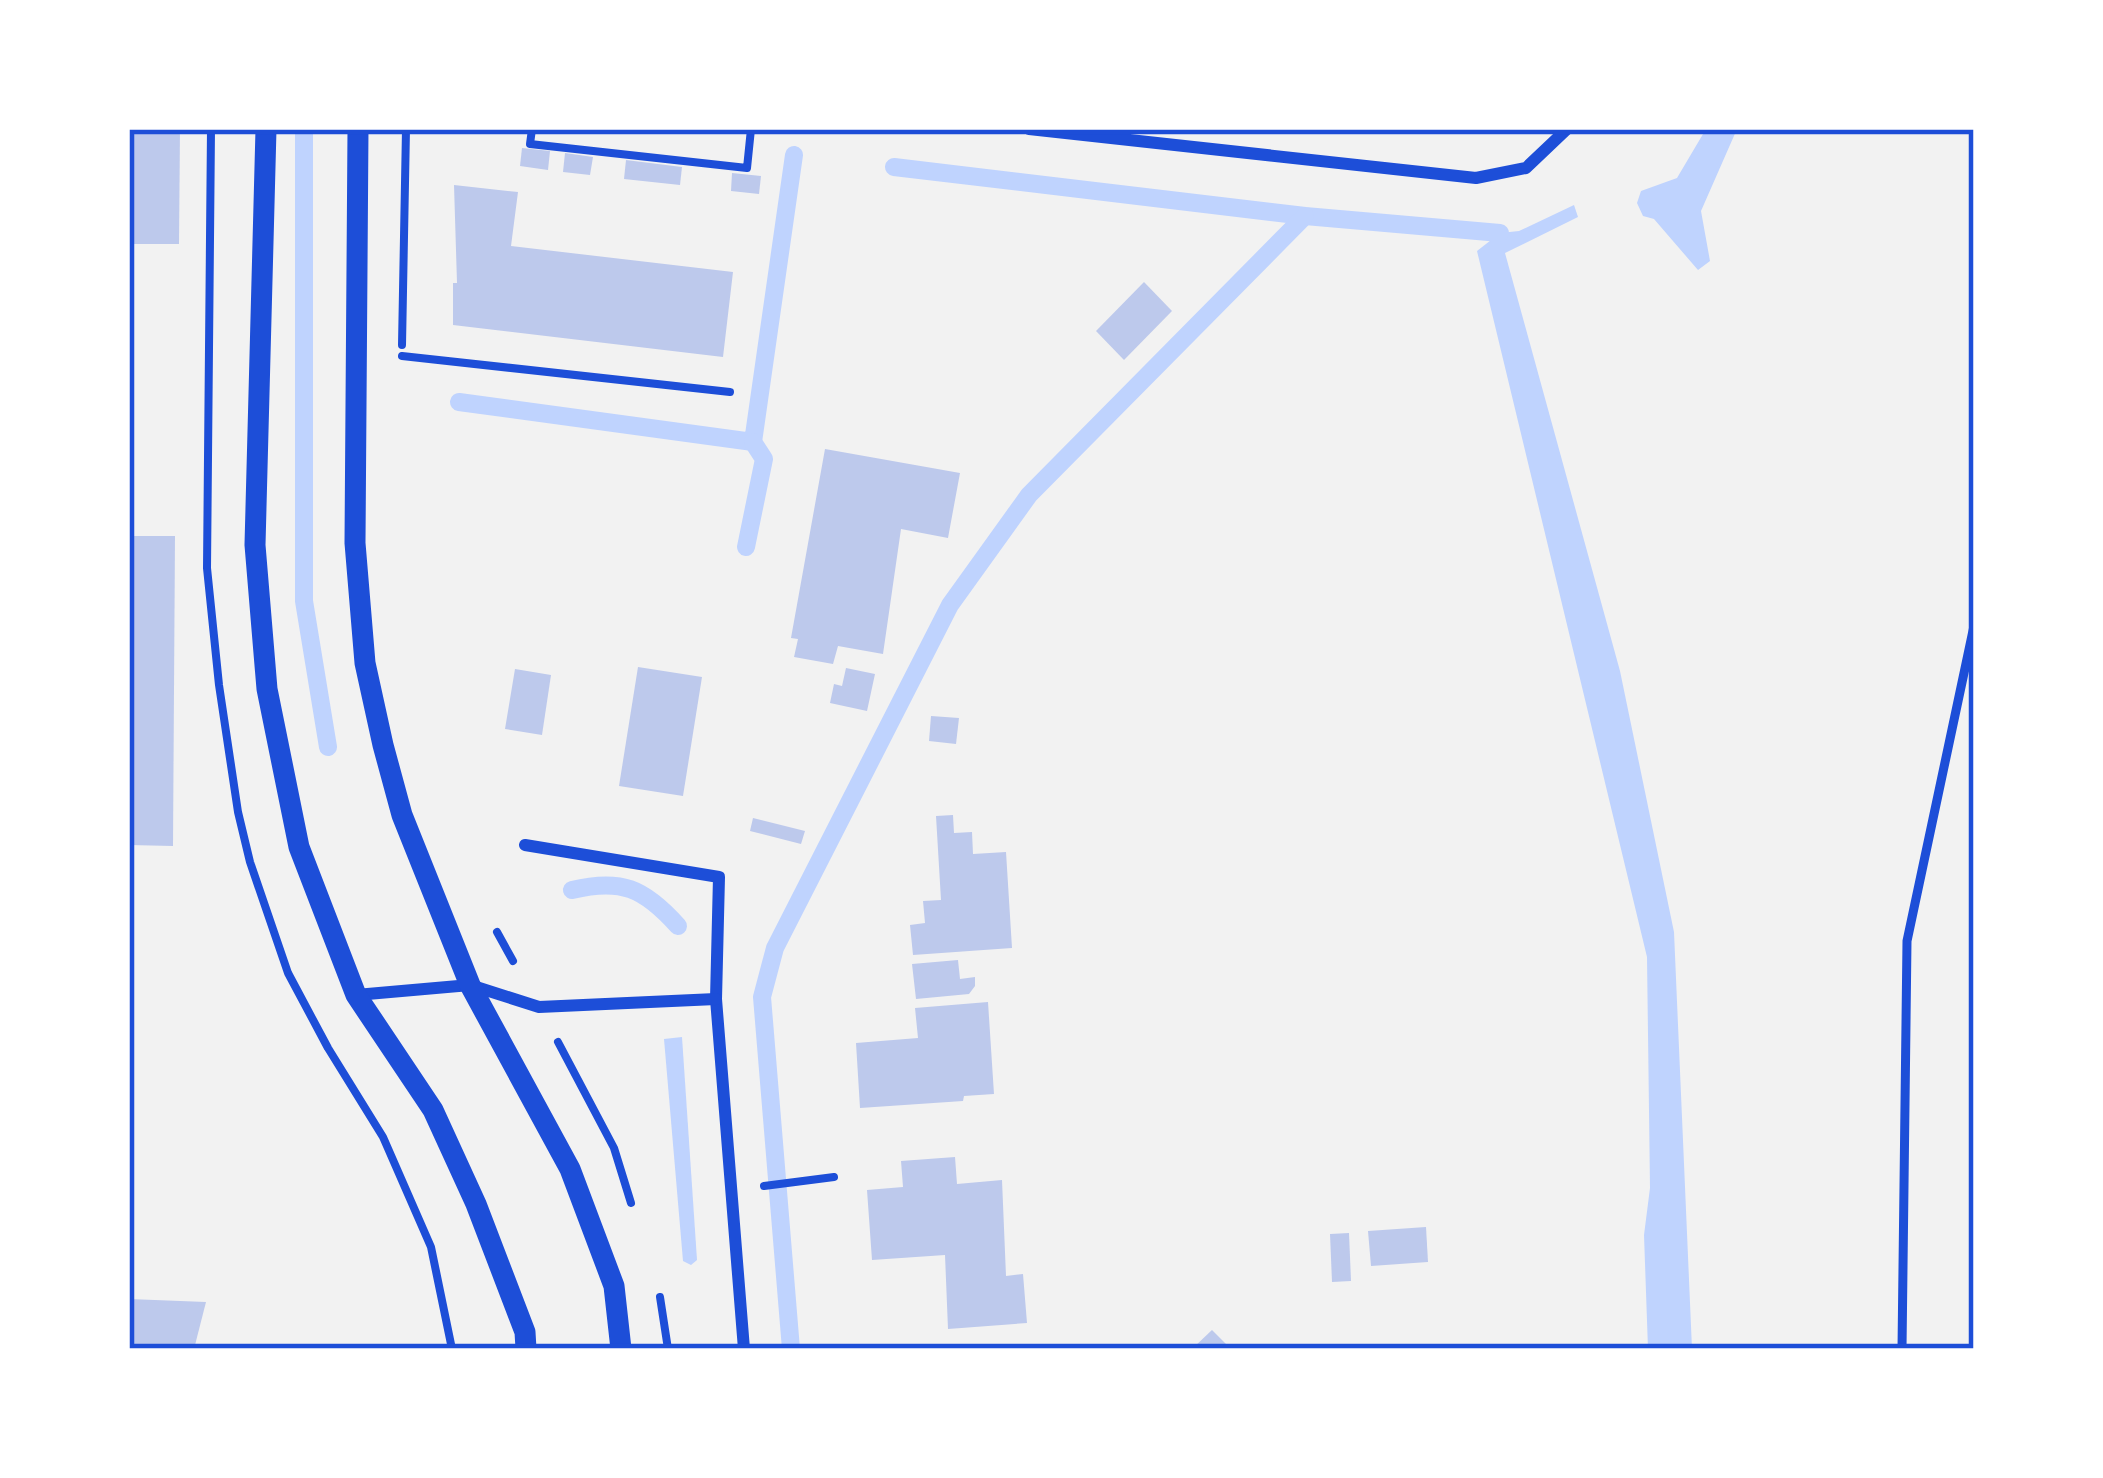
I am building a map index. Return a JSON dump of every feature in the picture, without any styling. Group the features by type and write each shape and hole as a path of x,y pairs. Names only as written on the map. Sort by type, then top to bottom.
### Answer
{"street":[{"path":"266,129 255,545 267,689 299,848 356,995 433,1110 476,1204 525,1332 526,1349"},
{"path":"358,129 355,543 365,663 402,815 470,985 570,1169 614,1286 621,1349"},
{"path":"1029,129 1476,178 1526,168 1564,134"},
{"path":"525,845 719,877 716,999 744,1349"},
{"path":"356,995 470,985 539,1007 716,999"}],"lane":[{"path":"1902,1349 1907,941 1974,626"}],"path":[{"path":"401,378 406,129"},
{"path":"532,129 530,144 747,168 751,129"},
{"path":"402,356 730,392"},
{"path":"250,862 299,848"},
{"path":"487,914 614,1148 635,1216"},
{"path":"752,1187 833,1177"},
{"path":"656,1284 668,1349"}],"water":[{"path":"1706,129 1737,129 1701,211 1710,261 1698,270 1654,219 1643,216 1637,203 1641,191 1677,178"},
{"path":"1574,205 1578,217 1505,253 1620,671 1674,932 1692,1349 1648,1349 1644,1235 1650,1188 1647,957 1477,251 1500,233 1519,231"},
{"path":"682,1037 697,1260 691,1265 683,1261 664,1039"}],"building":[{"path":"129,129 180,129 179,244 129,244"},
{"path":"522,148 550,151 548,170 520,166"},
{"path":"565,153 593,157 590,175 563,172"},
{"path":"626,160 682,167 680,185 624,179"},
{"path":"732,173 761,176 759,194 731,191"},
{"path":"454,185 518,192 511,246 733,272 723,357 453,325 453,283 457,283"},
{"path":"1144,282 1172,311 1124,360 1096,331"},
{"path":"825,449 960,473 948,538 901,529 883,654 838,646 833,664 794,657 798,639 791,638"},
{"path":"129,536 175,536 173,846 129,845"},
{"path":"638,667 702,677 683,796 619,786"},
{"path":"846,668 875,674 867,711 830,703 834,684 842,686"},
{"path":"515,669 551,675 542,735 505,729"},
{"path":"931,716 959,718 956,744 929,741"},
{"path":"953,815 954,833 972,832 973,854 1006,852 1012,948 913,955 910,925 925,923 923,901 941,900 936,816"},
{"path":"753,818 805,831 801,844 750,831"},
{"path":"958,960 960,979 975,977 969,994 916,999 912,964"},
{"path":"988,1002 994,1094 964,1096 963,1101 860,1108 856,1043 918,1038 915,1008"},
{"path":"955,1157 957,1184 1002,1180 1006,1276 1023,1274 1027,1323 948,1329 945,1255 872,1260 867,1190 903,1187 901,1161"},
{"path":"1426,1227 1428,1262 1371,1266 1368,1231"},
{"path":"1349,1233 1351,1281 1332,1282 1330,1234"},
{"path":"129,1299 206,1302 194,1349 129,1349"},
{"path":"1212,1330 1231,1349 1192,1349"}],"waterway":[{"path":"304,129 304,601 328,747"},
{"path":"459,402 753,442 794,155"},
{"path":"894,167 1305,216 1500,233"},
{"path":"791,1349 762,997 775,948 950,605 1029,495 1305,216"},
{"path":"746,547 764,459 753,442"},
{"path":"572,890 604,885 631,889 678,926"}]}
